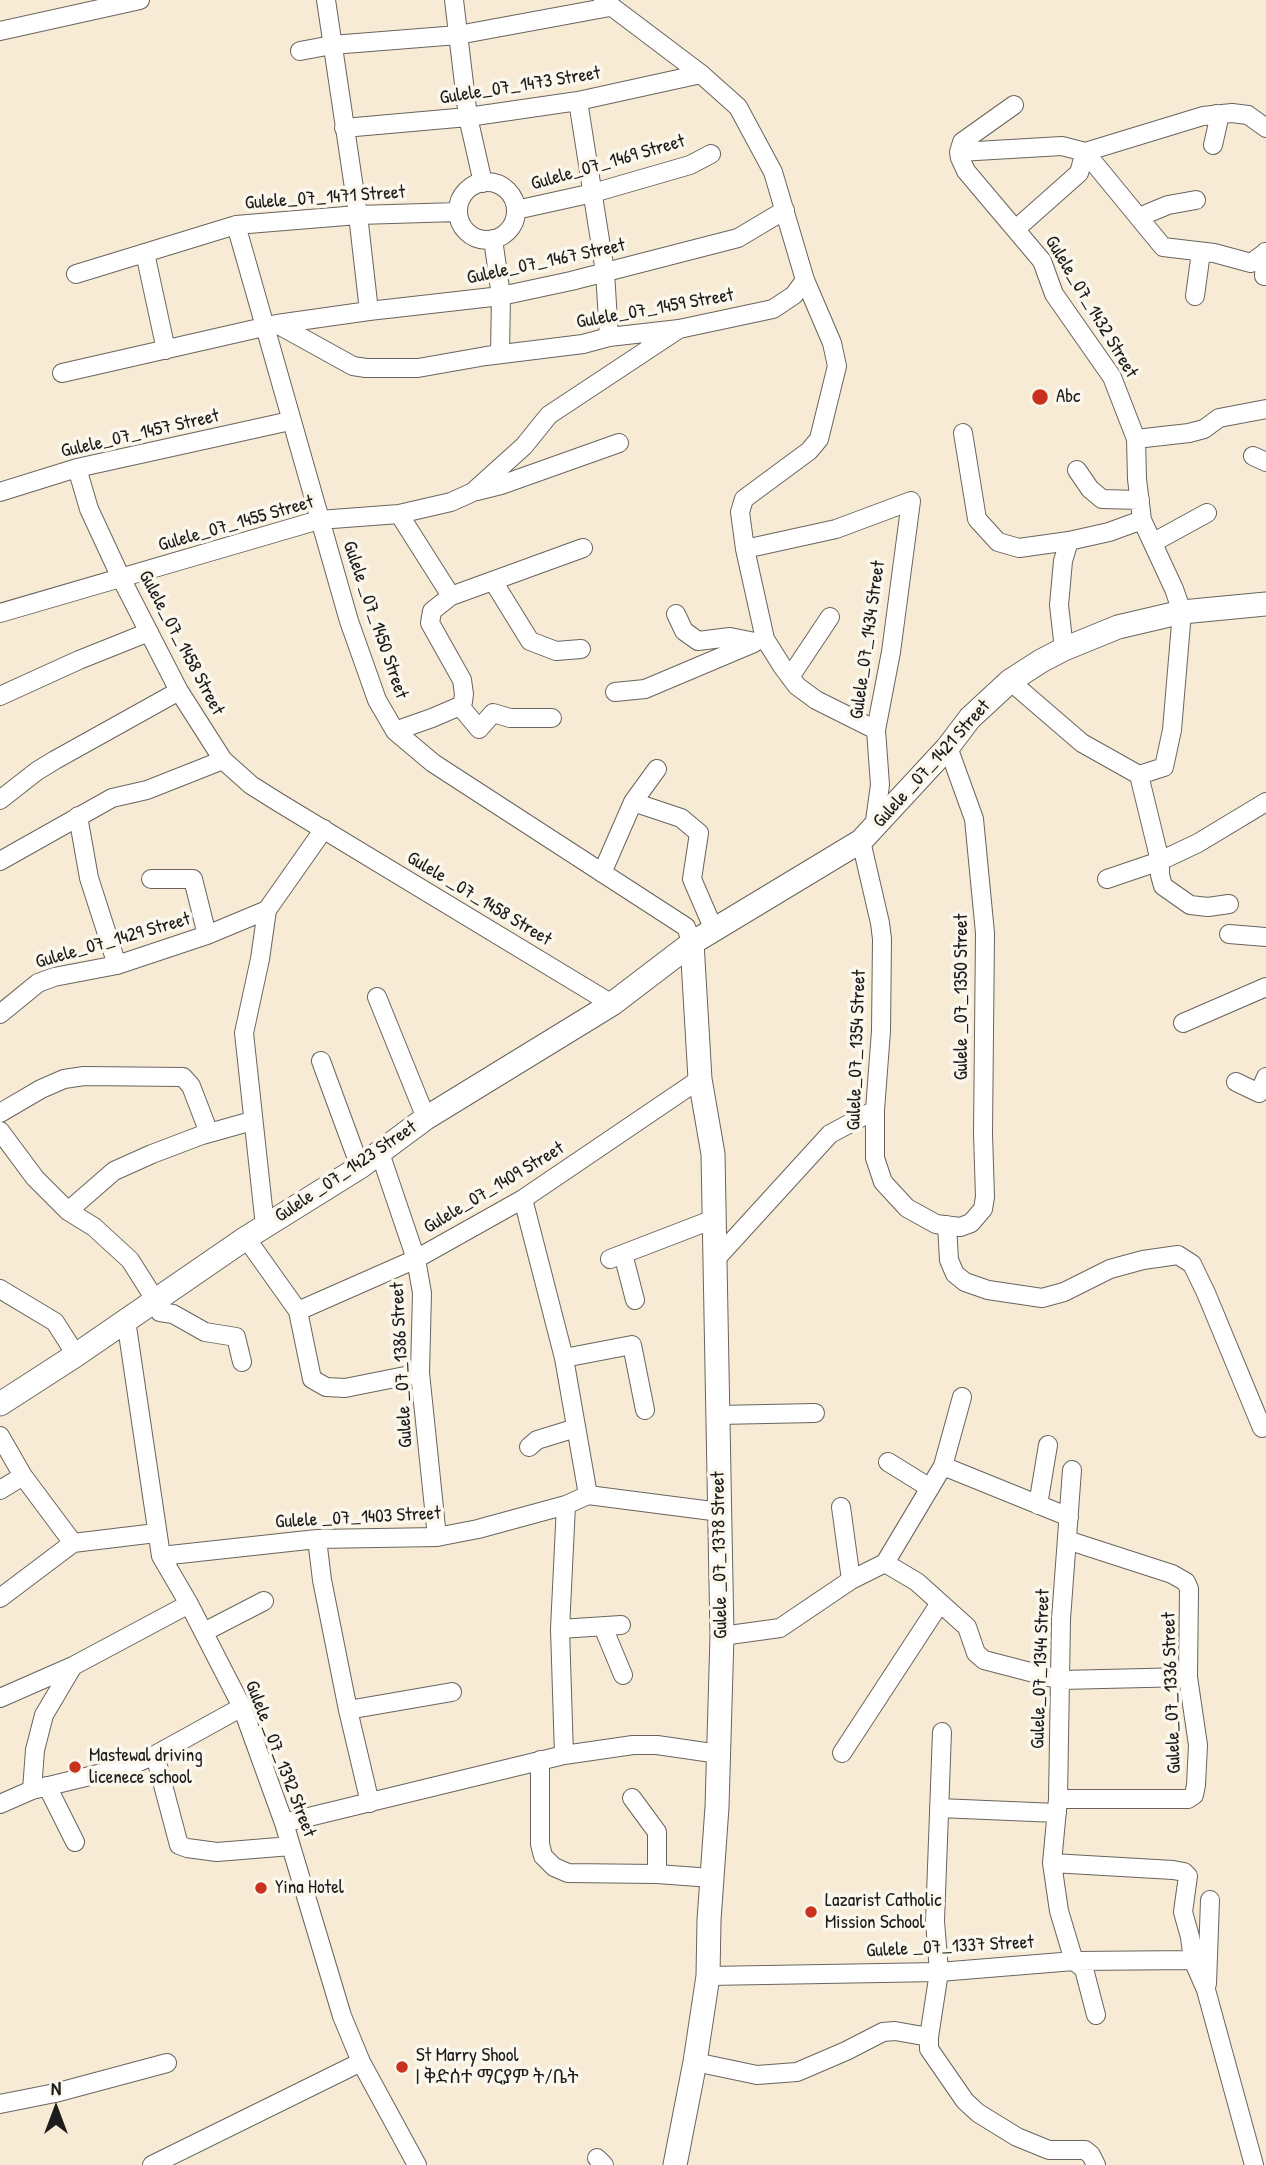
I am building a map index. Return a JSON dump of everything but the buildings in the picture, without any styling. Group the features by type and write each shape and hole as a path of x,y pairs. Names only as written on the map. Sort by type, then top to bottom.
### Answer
{"main road":[{"name":"Gulele _07_1421 Street","path":"692,943 867,835 948,747 970,718 1010,681 1064,649 1104,631 1182,612 1266,604"},
{"name":"Gulele _07_1423 Street","path":"0,1404 256,1232 360,1167 426,1118 612,1004 692,943"},
{"name":"Gulele _07_1378 Street","path":"675,2165 708,1976 722,1636 713,1153 701,1079 692,943"}],"street":[{"path":"0,31 95,5 140,0"},
{"path":"326,0 358,215 369,311"},
{"path":"454,0 468,117 483,183"},
{"path":"300,51 332,45 458,35 606,3 701,74 738,107 773,172 805,281 832,343 837,366 819,439 809,452 744,499 740,512 759,641 797,686 816,700 876,730"},
{"name":"Gulele_07_1473 Street","path":"344,128 468,117 578,101 701,74"},
{"path":"578,101 605,272 609,337"},
{"path":"1014,105 962,142 959,152 1062,146 1085,152 1216,114 1248,115 1266,128"},
{"path":"1213,145 1218,123 1216,114"},
{"name":"Gulele_07_1432 Street","path":"959,152 966,171 1017,228 1042,261 1054,294 1098,353 1112,377 1136,439 1142,520 1154,542 1182,612"},
{"path":"1085,152 1163,247 1265,263"},
{"path":"1017,228 1079,173 1085,152"},
{"name":"Gulele_07_1469 Street","path":"516,210 593,193 690,164 711,153"},
{"path":"483,183 495,183 504,187 514,201 516,210 510,229 494,239 474,236 461,222 458,212 463,195 469,188 483,183"},
{"path":"1139,217 1168,205 1196,200"},
{"name":"Gulele_07_1467 Street","path":"62,373 271,326 369,311 501,296 738,238 785,210"},
{"name":"Gulele_07_1471 Street","path":"76,274 236,225 358,215 458,212"},
{"name":"Gulele _07_1450 Street","path":"236,225 271,326 290,421 349,621 377,699 395,731 433,763 686,926 692,943"},
{"path":"494,239 501,296 500,354"},
{"path":"1195,296 1201,251"},
{"path":"145,253 166,350"},
{"name":"Gulele_07_1459 Street","path":"271,326 353,366 366,369 418,368 583,344 609,337 679,329 773,309 793,295 805,281"},
{"name":"Gulele_07_1455 Street","path":"0,613 319,520 399,514 452,502 473,492 524,446 549,415 679,329"},
{"path":"1136,439 1189,433 1204,429 1219,418 1266,409"},
{"name":"Gulele_07_1457 Street","path":"0,492 77,468 290,421"},
{"path":"963,433 976,519 999,542 1018,548 1069,541 1109,532 1142,520"},
{"path":"473,492 501,485 619,443"},
{"name":"Gulele_07_1458 Street","path":"77,468 89,509 121,578 179,691 223,760 251,785 324,829"},
{"path":"1077,470 1090,489 1102,499 1140,500"},
{"name":"Gulele_07_1434 Street","path":"745,549 836,529 911,501 891,652 876,730 880,785 867,835"},
{"path":"1154,542 1207,513"},
{"path":"399,514 451,596"},
{"path":"1064,649 1059,605 1063,561 1069,541"},
{"path":"460,706 464,694 462,680 430,622 432,611 451,596 583,548"},
{"path":"494,581 530,641 556,651 581,649"},
{"path":"1010,681 1082,743 1148,773 1164,766 1172,730 1182,612"},
{"path":"676,614 684,631 698,641 730,637 759,641"},
{"path":"790,677 830,617"},
{"path":"0,696 149,632"},
{"path":"615,692 645,689 759,641"},
{"path":"0,800 55,760 179,691"},
{"path":"395,731 460,706"},
{"path":"460,706 479,729 493,713 510,718 552,718"},
{"name":"Gulele _07_1350 Street","path":"947,1225 960,1227 971,1223 983,1209 986,1005 985,933 974,819 948,747"},
{"path":"0,861 113,798 147,790 223,760"},
{"path":"602,873 634,802 657,769"},
{"path":"1148,773 1163,886 1190,905 1208,907 1229,904"},
{"path":"634,802 681,818 699,833 692,879 714,930"},
{"path":"1108,879 1160,861 1198,843 1266,802"},
{"path":"78,816 89,878 117,965"},
{"path":"324,829 267,910 260,959 244,1033 252,1121 256,1232 298,1311 313,1379 326,1387 345,1388 420,1373"},
{"name":"Gulele _07_1458 Street","path":"324,829 612,1004"},
{"name":"Gulele_07_1354 Street","path":"867,835 882,939 875,1158 883,1182 907,1208 936,1224 947,1225"},
{"name":"Gulele_07_1429 Street","path":"151,879 193,880 207,935"},
{"name":"Gulele_07_1429 Street","path":"0,1014 38,983 54,977 117,965 207,935 267,910"},
{"path":"1229,934 1266,937"},
{"path":"1183,1023 1266,988"},
{"path":"377,997 426,1118"},
{"path":"321,1061 360,1167"},
{"path":"0,1113 40,1089 64,1079 83,1076 183,1077 191,1086 209,1133"},
{"path":"1236,1082 1259,1093 1266,1077"},
{"name":"Gulele_07_1409 Street","path":"298,1311 416,1259 523,1199 701,1079"},
{"path":"715,1261 830,1133 875,1110"},
{"path":"68,1211 114,1171 152,1153 252,1121"},
{"path":"0,1131 35,1178 68,1211 94,1227 130,1261 156,1301 160,1312 173,1314 205,1332 236,1337 242,1362"},
{"name":"Gulele _07_1386 Street","path":"380,1153 416,1259 422,1293 420,1373 437,1537"},
{"path":"523,1199 564,1358 588,1495 720,1512"},
{"path":"635,1300 617,1256 714,1219"},
{"path":"947,1225 949,1261 955,1274 965,1282 988,1290 1042,1298 1064,1292 1110,1269 1143,1260 1178,1255 1192,1264 1262,1428"},
{"path":"0,1289 55,1322 76,1355"},
{"name":"Gulele _07_1392 Street","path":"126,1320 161,1556 242,1707 284,1823 342,2016 361,2062 417,2165"},
{"path":"564,1358 632,1345 645,1410"},
{"path":"722,1636 780,1628 851,1580 885,1563 943,1466 962,1397"},
{"path":"718,1415 815,1413"},
{"path":"529,1447 537,1440 576,1428"},
{"path":"0,1436 23,1476 73,1543"},
{"path":"1038,1504 1048,1445"},
{"path":"888,1462 930,1489"},
{"path":"943,1466 1069,1517"},
{"name":"Gulele_07_1344 Street","path":"1072,1469 1061,1619 1058,1806 1052,1863 1059,1912 1074,1961 1084,1969 1096,2015"},
{"path":"0,1490 23,1476"},
{"name":"Gulele _07_1403 Street","path":"161,1556 317,1539 437,1537 478,1530 566,1505 588,1495"},
{"path":"564,1755 561,1629 566,1505"},
{"path":"841,1507 851,1580"},
{"path":"0,1598 73,1543 156,1533"},
{"path":"317,1539 322,1580 348,1710 370,1803"},
{"name":"Gulele_07_1336 Street","path":"1058,1806 1188,1799 1194,1795 1198,1745 1188,1677 1189,1589 1182,1577 1067,1540"},
{"path":"885,1563 917,1582 967,1627 979,1657 1045,1678 1060,1680 1188,1677"},
{"path":"204,1632 264,1601"},
{"path":"842,1753 940,1603"},
{"path":"0,1698 73,1666 189,1604"},
{"path":"561,1629 612,1626 623,1675"},
{"path":"73,1666 44,1715 35,1750 39,1788 75,1842"},
{"path":"348,1710 452,1692"},
{"path":"0,1804 39,1788 127,1767 156,1755 242,1707"},
{"path":"942,1732 934,1921 939,1972 929,2049 965,2101 978,2113 1049,2158 1085,2150 1096,2165"},
{"path":"284,1823 564,1755 633,1745 657,1745 719,1754"},
{"path":"156,1755 179,1845 187,1849 216,1852 291,1846"},
{"path":"540,1760 540,1844 543,1856 554,1867 568,1873 712,1878"},
{"path":"632,1798 657,1832 657,1874"},
{"path":"939,1808 1058,1806"},
{"path":"1052,1863 1173,1870 1184,1872 1188,1876 1183,1912 1193,1960 1206,1990 1254,2165"},
{"path":"1206,1990 1210,1900"},
{"name":"Gulele _07_1337 Street","path":"708,1976 939,1972 1074,1961 1193,1960"},
{"path":"695,2062 757,2075 797,2072 883,2032 895,2031 929,2037"},
{"path":"152,2165 361,2062"},
{"path":"0,2104 55,2093 167,2063"}],"place":[{"name":"Abc","path":"1040,397"},
{"name":"Mastewal driving licenece school","path":"75,1767"},
{"name":"Yina Hotel","path":"261,1888"},
{"name":"Lazarist Catholic Mission School","path":"811,1912"},
{"name":"St Marry Shool | ቅድሰተ ማርያም ት/ቤት","path":"402,2067"}]}
